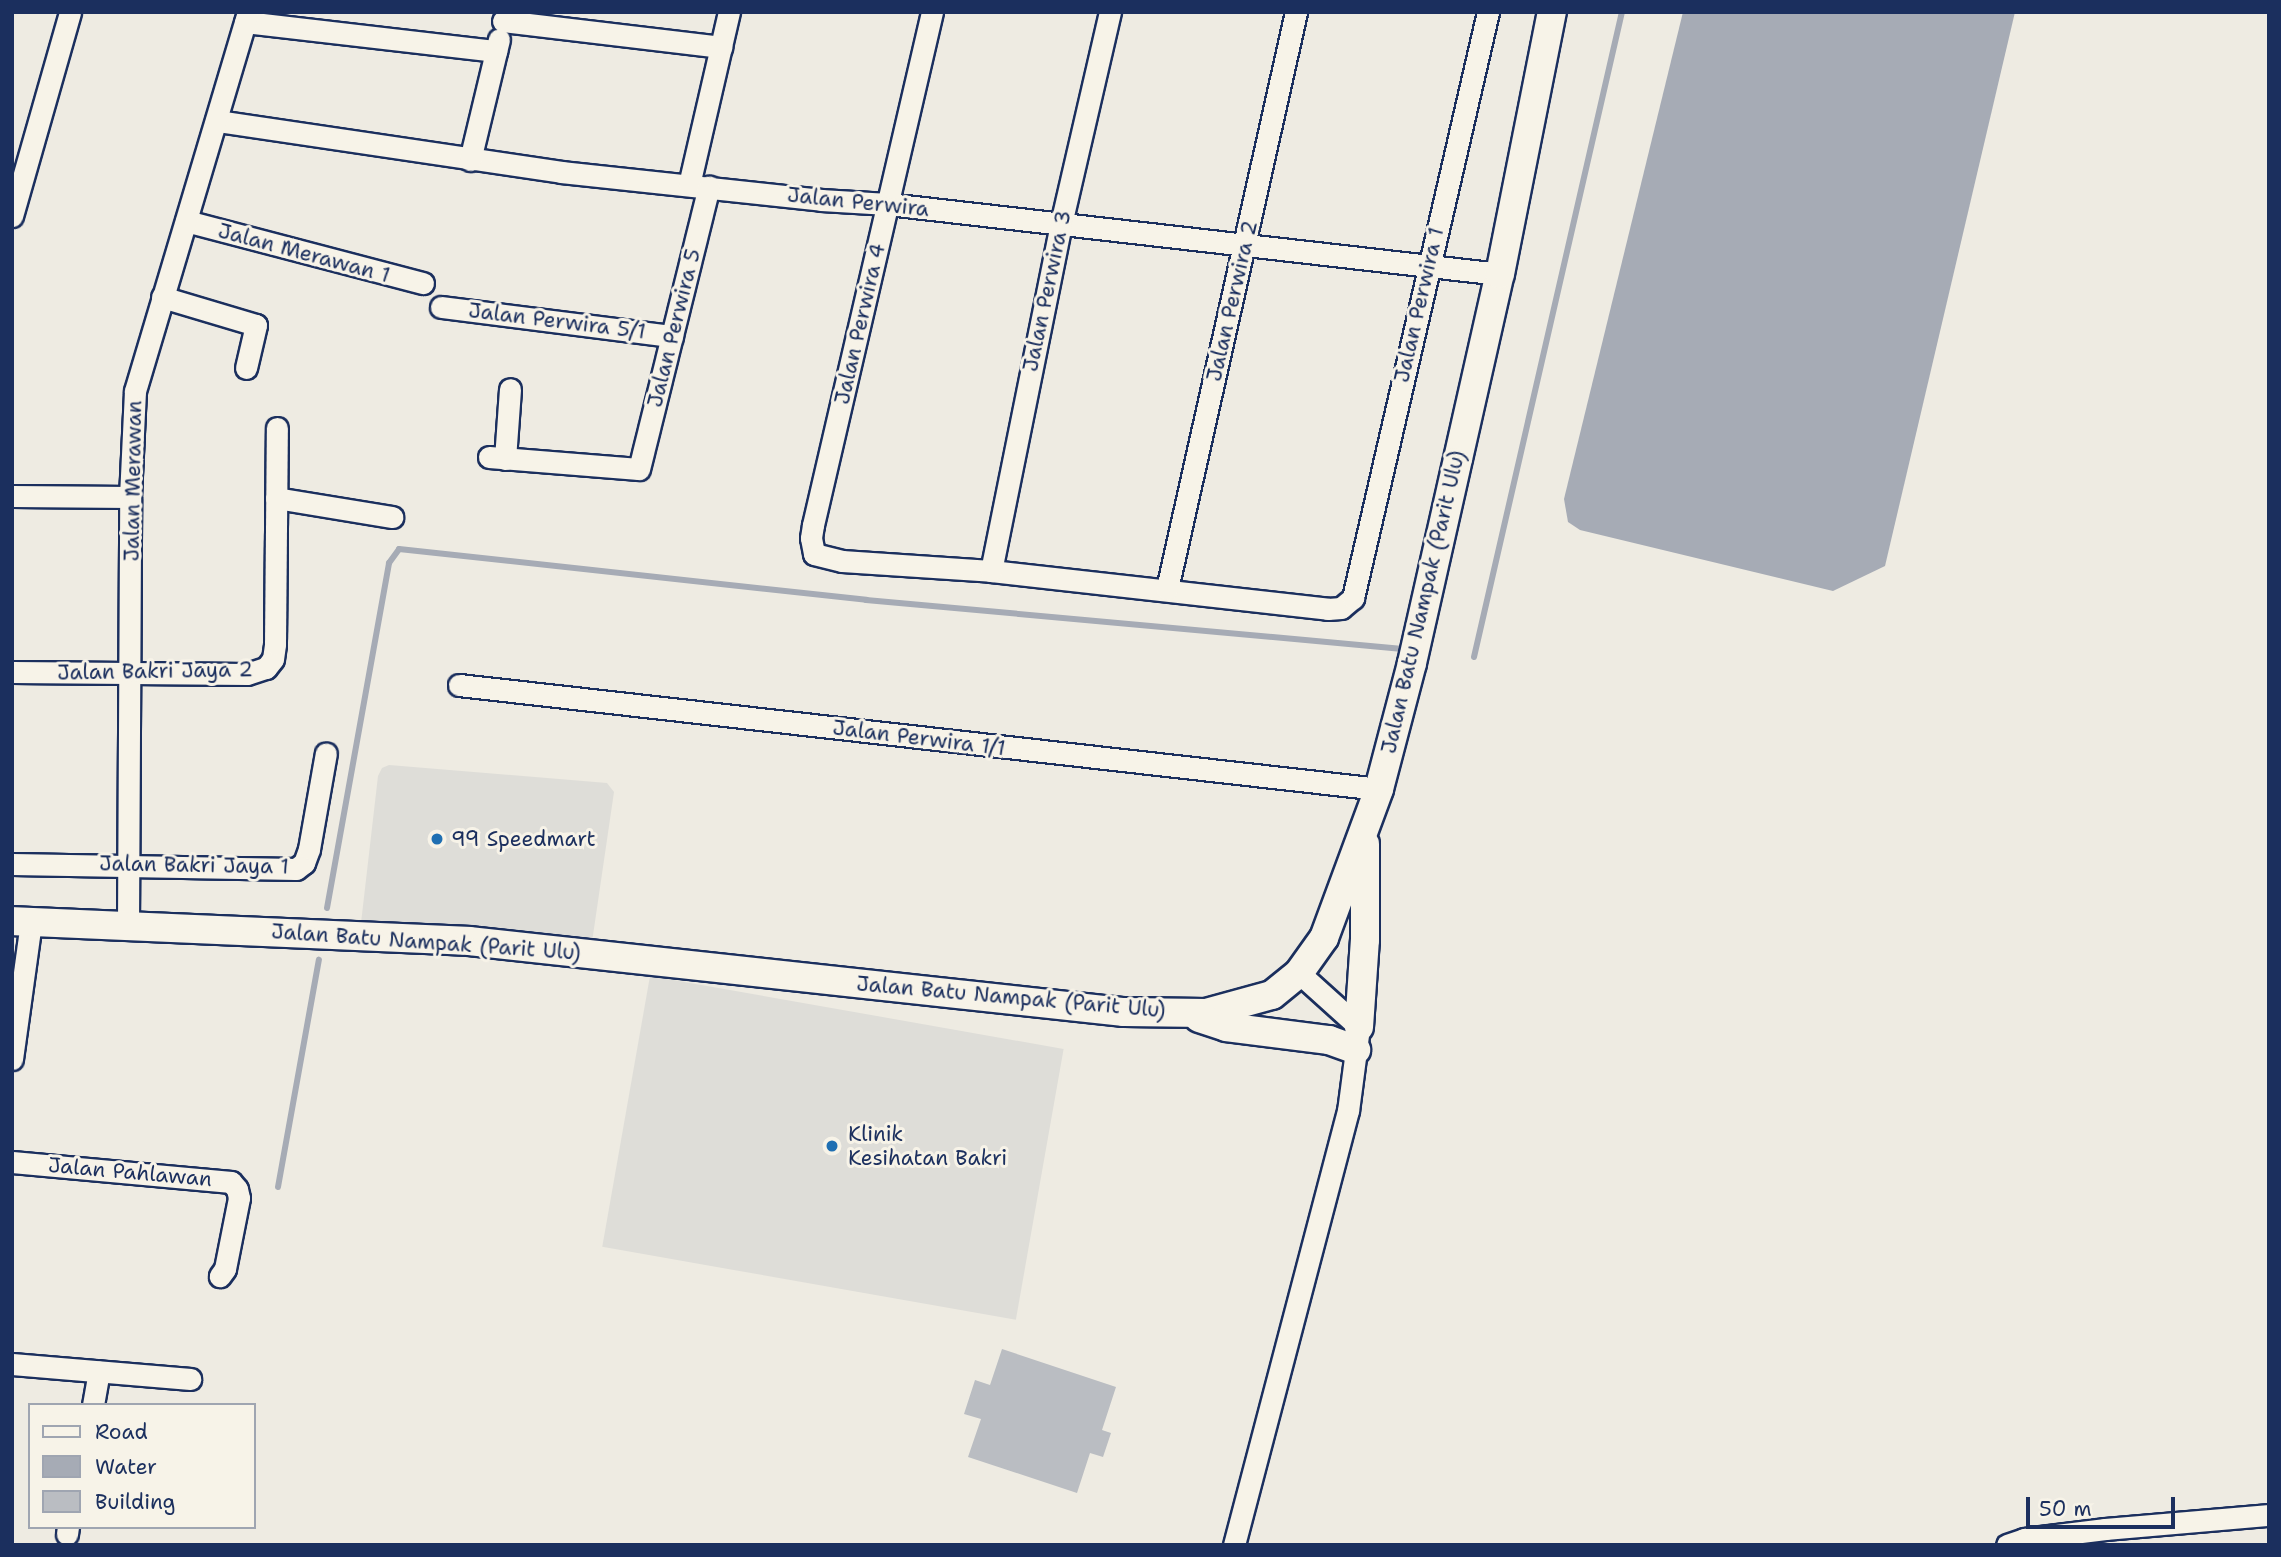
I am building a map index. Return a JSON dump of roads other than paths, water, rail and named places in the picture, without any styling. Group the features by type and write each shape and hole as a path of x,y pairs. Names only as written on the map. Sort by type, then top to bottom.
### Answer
{"street":[{"path":"12,216 70,12"},
{"name":"Jalan Perwira 5","path":"510,389 497,458 639,469 672,336 729,12"},
{"name":"Jalan Perwira 4","path":"932,12 811,538 814,554 842,561 990,571"},
{"name":"Jalan Perwira 3","path":"990,571 1061,224 1110,12"},
{"name":"Jalan Perwira 2","path":"1167,589 1296,12"},
{"name":"Jalan Perwira 1","path":"1167,589 1328,609 1341,608 1353,598 1488,12"},
{"name":"Jalan Batu Nampak (Parit Ulu)","path":"22,921 469,941 1081,1008 1206,1013 1263,999 1299,973 1324,938 1379,789 1412,663 1500,274 1552,12"},
{"path":"246,17 496,51"},
{"name":"Jalan Merawan","path":"128,924 130,497 135,391 246,17"},
{"path":"470,160 505,17 721,47"},
{"name":"Jalan Perwira","path":"217,121 470,160 888,204 1500,274"},
{"name":"Jalan Merawan 1","path":"186,221 423,283"},
{"path":"162,297 256,325 246,369"},
{"name":"Jalan Perwira 5/1","path":"441,307 672,336"},
{"name":"Jalan Bakri Jaya 2","path":"12,672 247,674 266,668 273,659 275,644 277,429"},
{"path":"12,496 130,497"},
{"path":"275,498 392,517"},
{"path":"990,571 1167,589"},
{"name":"Jalan Perwira 1/1","path":"459,685 1379,789"},
{"name":"Jalan Bakri Jaya 1","path":"12,864 129,863 296,869 304,863 309,849 326,753"},
{"path":"1234,1545 1348,1111 1358,1038 1367,886 1364,831"},
{"path":"12,1059 22,921"},
{"path":"1299,973 1358,1038"},
{"path":"1183,1013 1226,1027 1329,1040 1358,1038"},
{"name":"Jalan Pahlawan","path":"12,1162 231,1182 237,1189 239,1198 225,1269 220,1276"},
{"path":"12,1364 190,1379"},
{"path":"93,1403 99,1372"},
{"path":"2007,1545 2024,1539 2105,1529 2269,1515"}],"water":[{"path":"1683,12 2015,12 1885,566 1833,591 1580,530 1568,522 1564,499"}],"waterway":[{"path":"1474,657 1622,12"},
{"path":"327,908 389,563 399,549 866,600 1403,649"},
{"path":"278,1187 319,960"}],"place":[{"name":"99 Speedmart","path":"437,839"},
{"name":"Klinik Kesihatan Bakri","path":"832,1146"}]}
